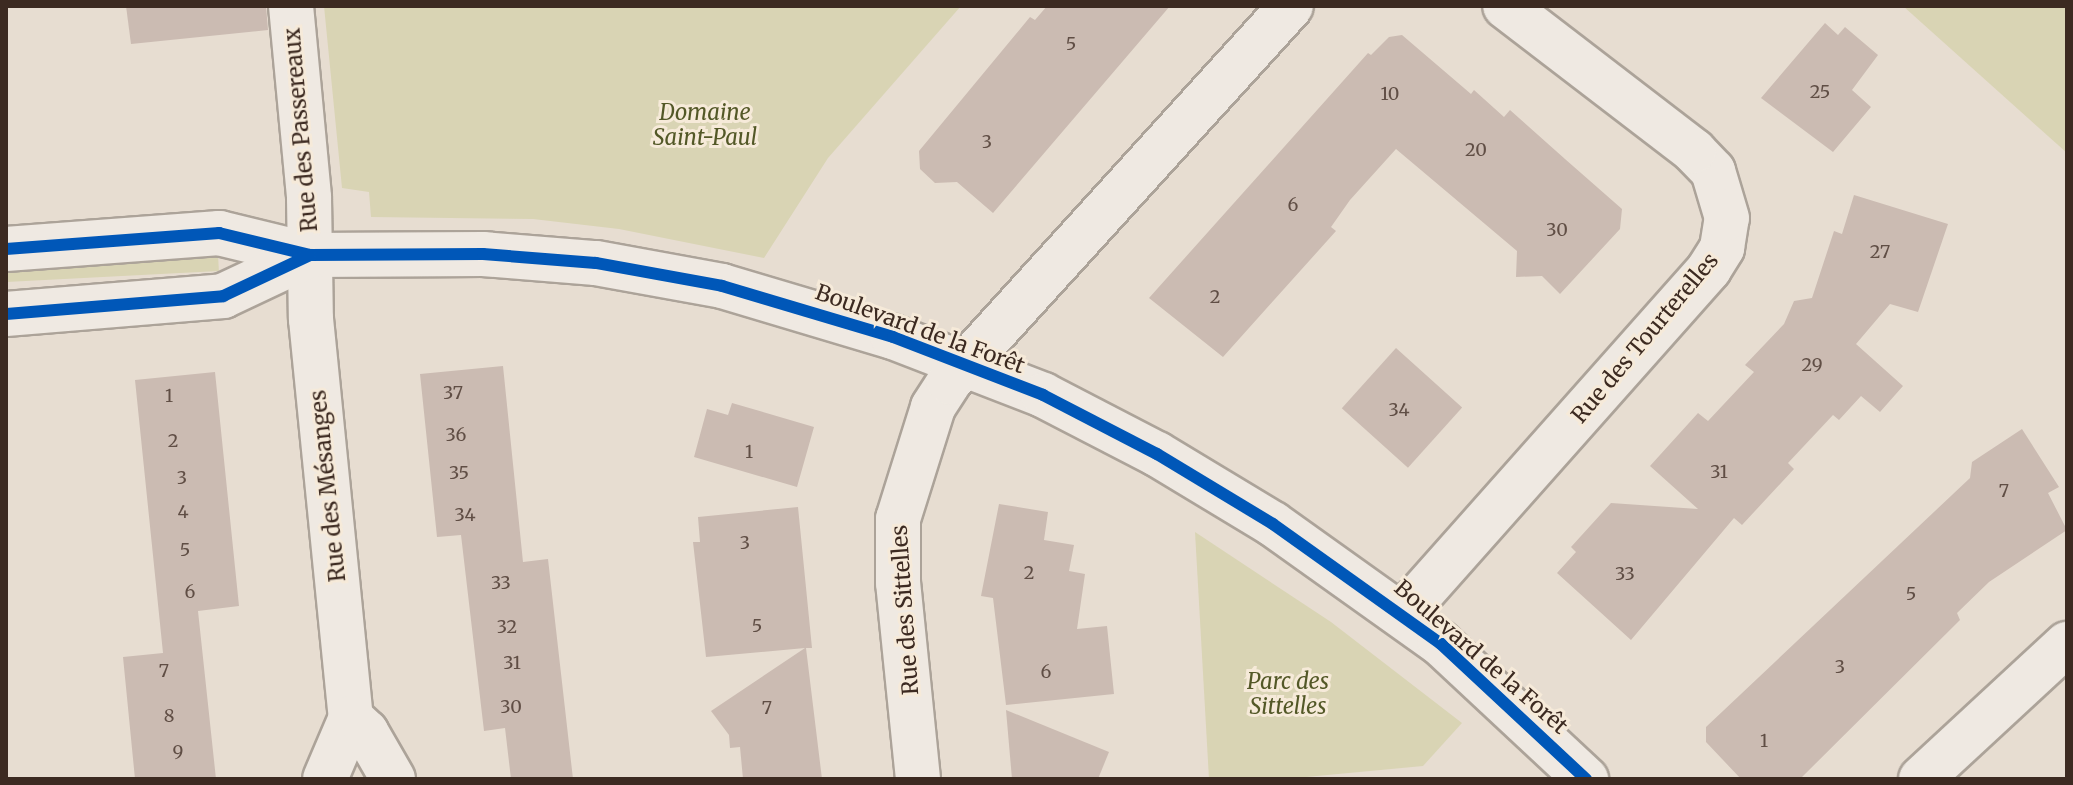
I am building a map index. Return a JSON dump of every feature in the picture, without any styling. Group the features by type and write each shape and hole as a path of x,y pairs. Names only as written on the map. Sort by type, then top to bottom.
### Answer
{"street":[{"name":"Rue des Passereaux","path":"291,6 310,255"},
{"path":"969,364 1291,6"},
{"name":"Rue des Tourterelles","path":"1403,614 1709,269 1722,248 1727,218 1713,171 1694,151 1505,6"},
{"name":"Boulevard de la Forêt","path":"6,249 219,233 310,255 483,254 596,263 722,286 969,364 1043,395 1157,454 1273,524 1403,614 1499,693 1586,779"},
{"name":"Boulevard de la Forêt","path":"6,314 223,296 310,255"},
{"name":"Rue des Mésanges","path":"310,255 311,319 351,718 325,779"},
{"name":"Rue des Sittelles","path":"918,779 898,583 898,519 933,407 969,364"},
{"path":"1921,779 2067,644"},
{"path":"351,718 366,732 393,779"}],"green space":[{"name":"Domaine Saint-Paul","path":"324,6 961,6 828,158 764,258 619,229 533,219 371,217 369,192 342,188"},
{"path":"1903,6 2067,6 2067,153"},
{"path":"218,254 219,271 6,282 6,265"},
{"name":"Parc des Sittelles","path":"1195,532 1331,622 1462,723 1423,766 1285,779 1209,779"}],"building":[{"path":"126,6 266,6 268,30 131,44"},
{"path":"1047,6 1170,6 993,213 957,182 935,183 920,169 919,151 1030,17 1035,20"},
{"path":"1825,23 1838,35 1845,27 1878,55 1852,90 1871,107 1833,152 1761,98"},
{"path":"1402,35 1471,94 1474,90 1504,117 1510,110 1622,209 1620,229 1560,294 1542,276 1516,277 1517,251 1396,149 1350,200 1331,227 1336,231 1223,357 1149,298 1368,53 1371,55 1389,37"},
{"path":"1854,195 1948,224 1918,312 1890,304 1856,344 1903,386 1880,412 1861,396 1839,420 1833,415 1788,463 1794,469 1742,525 1734,518 1631,640 1557,573 1576,552 1571,547 1611,503 1698,509 1650,466 1698,413 1708,421 1754,372 1745,365 1784,324 1794,301 1812,298 1834,231 1842,234"},
{"path":"1396,348 1462,408 1408,468 1342,408"},
{"path":"503,366 523,562 548,559 573,779 511,779 505,728 484,731 461,535 437,537 420,374"},
{"path":"215,372 239,606 198,611 216,779 135,779 123,657 163,653 135,380"},
{"path":"732,403 814,427 797,487 694,457 707,409 728,415"},
{"path":"2022,429 2059,487 2048,493 2067,530 1989,582 1957,613 1960,620 1800,779 1741,779 1706,742 1706,727 1970,478 1972,462"},
{"path":"999,504 1048,512 1044,540 1074,545 1069,571 1085,574 1077,629 1107,626 1114,694 1006,705 993,598 981,596"},
{"path":"798,507 812,648 806,648 822,779 743,779 740,747 730,748 729,735 711,711 805,648 706,657 693,542 700,542 698,517"},
{"path":"1006,710 1109,752 1098,779 1012,779"}],"cycle path":[{"path":"6,249 219,233 310,255 483,254 596,263 722,286 893,337 1043,395 1157,454 1273,524 1440,643 1586,779"},
{"path":"6,314 223,296 310,255"}]}
